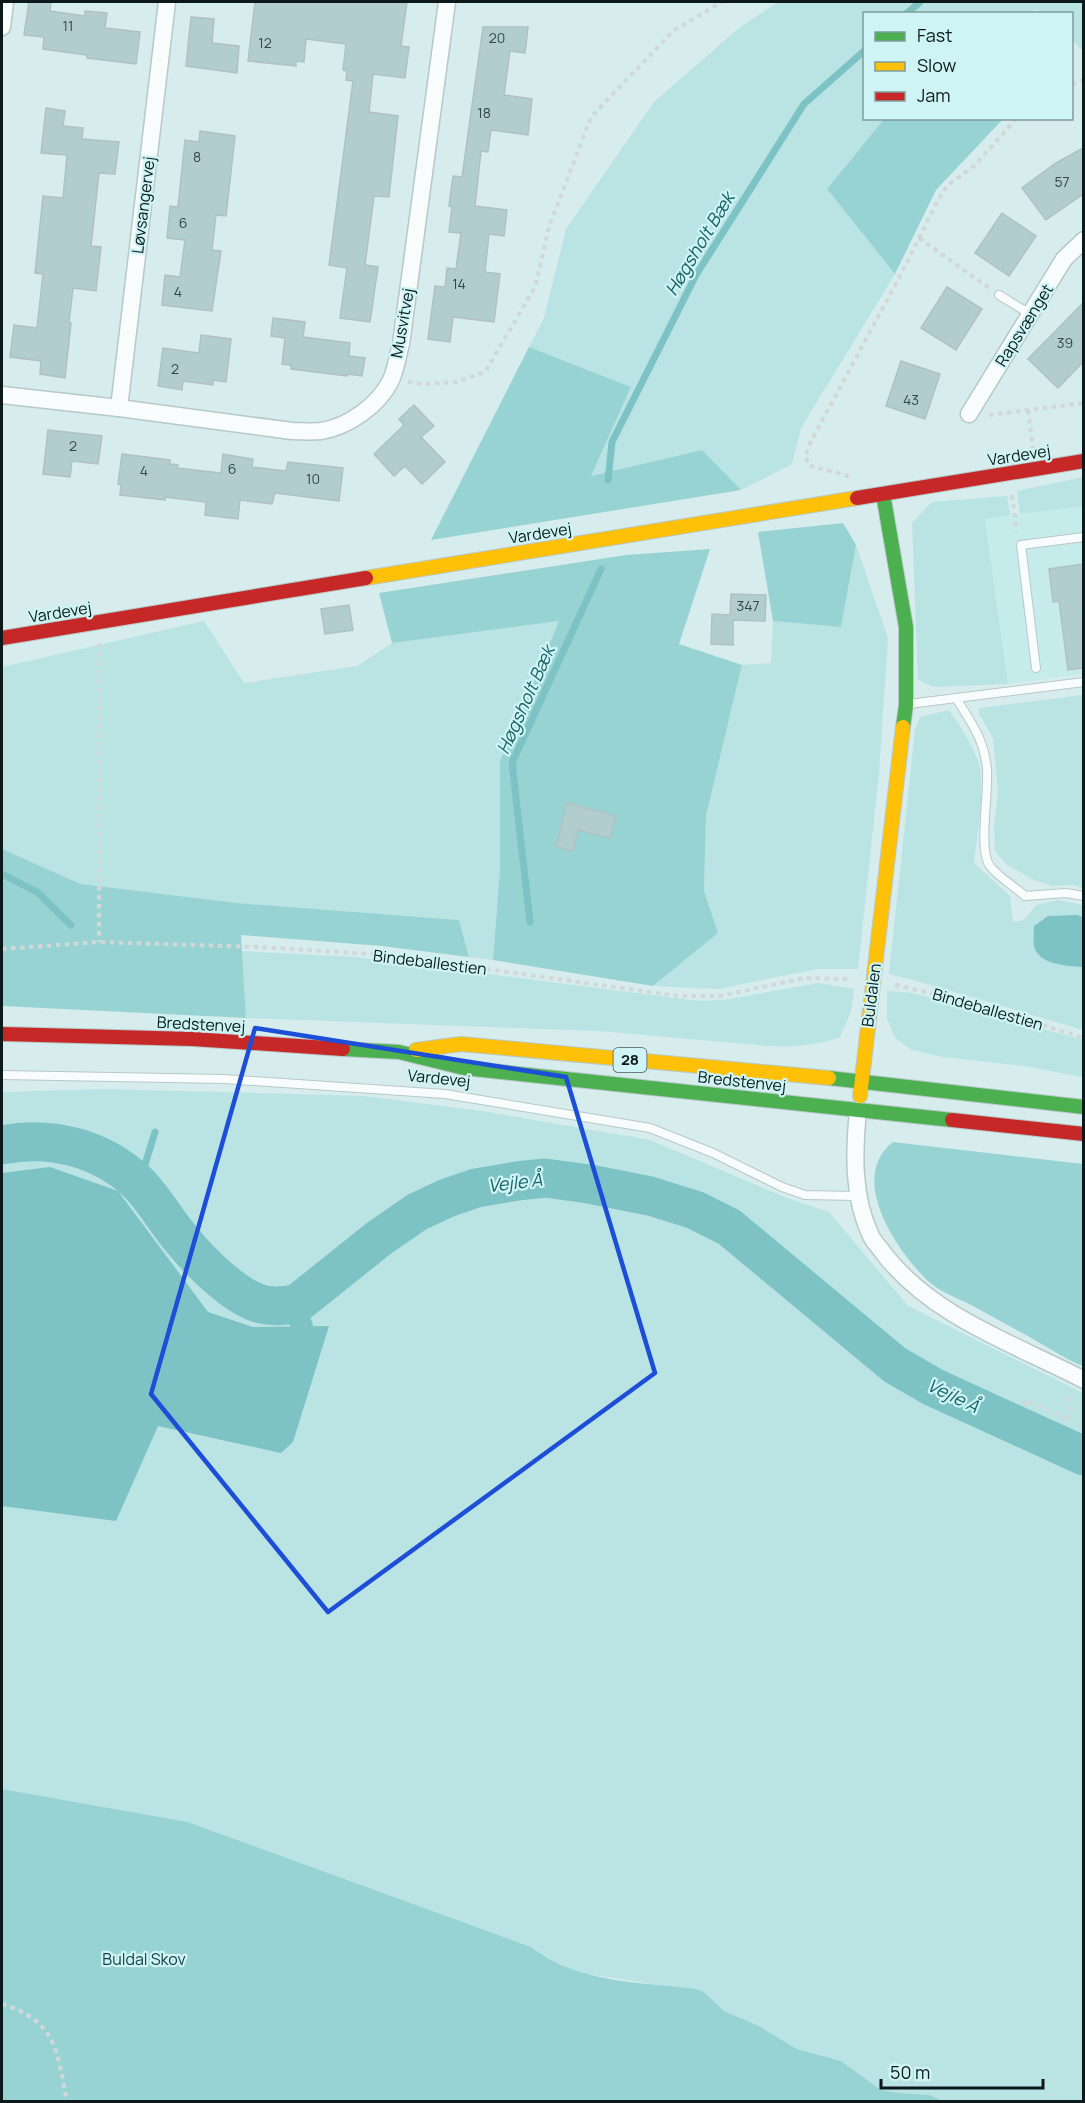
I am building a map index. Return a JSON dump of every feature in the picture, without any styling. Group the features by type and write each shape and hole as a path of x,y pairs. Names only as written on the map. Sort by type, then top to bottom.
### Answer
{"main road":[{"name":"Vardevej","path":"2,638 1083,461"},
{"name":"Buldalen","path":"858,1110 906,705 906,627 884,494"},
{"name":"Bredstenvej","path":"2,1034 192,1039 399,1052 464,1068 1083,1134"},
{"name":"Bredstenvej","path":"399,1052 461,1044 861,1081 1083,1107"}],"street":[{"path":"2,27 5,2"},
{"name":"Løvsangervej","path":"119,408 167,2"},
{"name":"Musvitvej","path":"2,395 292,431 322,431 343,424 367,409 381,395 391,379 401,344 447,2"},
{"name":"Rapsvænget","path":"969,414 1064,259 1083,240"},
{"name":"Buldalen","path":"858,1110 855,1144 857,1196 871,1237 897,1271 925,1295 959,1318 1081,1379"}],"lane":[{"path":"999,295 1030,314"},
{"path":"1036,668 1021,545 1083,537"},
{"path":"906,705 1083,682"},
{"path":"956,698 981,738 987,768 984,848 988,865 1025,896 1066,893 1083,896"},
{"name":"Vardevej","path":"2,1075 224,1079 444,1094 650,1128 713,1152 782,1188 805,1195 857,1196"}],"path":[{"path":"391,379 424,384 456,382 485,372 535,287 549,227 591,117 672,31 722,2"},
{"path":"855,499 849,475 810,466 805,456 811,441 938,200 948,185 974,166 1015,120"},
{"path":"919,238 999,295"},
{"path":"969,414 981,416 1083,403"},
{"path":"1028,410 1035,469"},
{"path":"1009,474 1018,539 1021,545"},
{"path":"99,622 99,942"},
{"name":"Bindeballestien","path":"2,950 99,942 260,947 385,955 679,996 720,996 804,978 855,980"},
{"name":"Bindeballestien","path":"891,984 965,1001 1083,1038"},
{"path":"1024,1406 1027,1400 1069,1420 1072,1414 1068,1401 1081,1379"},
{"path":"2,2004 21,2010 45,2029 57,2049 67,2102"}],"highlighted area":[{"path":"255,1028 566,1077 655,1373 328,1612 151,1394"}],"shaded area":[{"path":"778,2 1083,2 1083,51 1073,41 1073,12 1041,12 1037,9 1032,12 863,12 863,120 883,120 827,189 895,274 801,428 792,464 741,490 702,450 591,476 631,387 529,347 544,318 566,229 654,102 739,28"},
{"path":"1083,477 1083,506 1020,514 1017,491"},
{"path":"1007,496 1010,515 985,519 1008,684 934,687 918,680 912,523 932,502"},
{"path":"1083,506 1083,674 1008,684 985,518"},
{"path":"856,545 888,638 879,773 858,969 817,969 718,989 653,986 718,933 704,890 706,816 742,665 771,663 773,621 841,627"},
{"path":"204,621 244,683 357,666 392,643 559,621 500,761 500,869 493,960 469,957 459,920 237,903 81,884 2,849 2,667"},
{"path":"1084,695 1083,889 1074,885 1053,886 1034,880 1006,864 995,851 994,829 998,790 993,738 979,714 979,708"},
{"path":"949,710 971,745 980,768 981,795 974,863 1010,896 1013,922 1024,920 1036,905 1058,900 1083,905 1083,1030 889,974 915,730 920,717"},
{"path":"1077,915 1083,917 1083,967 1054,963 1041,957 1034,945 1034,926 1048,916"},
{"path":"242,951 355,957 699,1001 723,1000 819,983 854,989 851,1011 840,1037 796,1046 769,1046 599,1031 246,1018"},
{"path":"887,991 913,993 1083,1040 1083,1077 1024,1066 943,1057 912,1050 895,1038 887,1018"},
{"path":"105,1089 364,1096 482,1111 650,1140 787,1198 829,1212 908,1306 1083,1393 1083,2101 943,2101 929,2095 881,2090 841,2061 797,2049 757,2025 724,2011 704,1992 581,1973 547,1959 531,1947 188,1822 2,1789 2,1092"},
{"path":"50,1167 118,1191 208,1312 253,1327 329,1326 293,1442 281,1453 158,1426 116,1521 2,1506 2,1173"}],"green space":[{"path":"883,120 1002,120 936,190 895,274 827,189"},
{"path":"529,347 631,387 591,476 702,450 741,490 431,540"},
{"path":"843,523 856,545 841,627 773,621 758,532"},
{"path":"710,549 679,644 742,665 706,816 704,890 718,933 653,986 493,960 500,869 500,761 559,621 392,643 379,593 626,555"},
{"path":"2,849 81,884 237,903 459,920 469,957 382,946 241,935 246,1018 2,1006"},
{"path":"893,1142 1083,1164 1083,1366 942,1291 931,1284 915,1267 891,1233 876,1194 875,1175 880,1157"},
{"name":"Buldal Skov","path":"2,1789 188,1822 531,1947 568,1968 610,1979 696,1989 704,1992 724,2011 757,2025 797,2049 841,2061 881,2090 929,2095 943,2101 2,2101"}],"building":[{"path":"29,2 51,2 50,11 85,16 85,11 107,13 105,28 140,32 136,64 87,58 87,55 43,49 44,37 24,35"},
{"path":"255,2 407,2 401,46 409,47 405,78 373,74 369,112 398,116 389,197 374,196 365,265 378,267 370,322 340,318 347,268 329,265 353,81 346,80 347,71 343,70 346,44 306,39 304,62 296,61 296,66 248,61"},
{"path":"191,17 214,19 212,43 239,46 237,73 186,66"},
{"path":"483,27 528,27 525,53 510,51 504,95 532,99 528,135 491,130 488,152 481,151 475,206 507,210 504,236 489,234 485,272 500,274 494,322 453,317 450,342 428,339 435,286 445,287 447,268 456,269 461,233 449,232 452,207 449,206 453,176 462,177"},
{"path":"46,108 65,111 63,126 83,128 82,139 119,142 115,174 99,173 91,246 101,247 96,291 73,288 65,378 40,374 41,361 10,357 14,325 37,328 43,274 35,273 43,196 63,198 67,155 41,153"},
{"path":"200,131 235,136 226,216 216,215 212,250 221,251 212,311 162,305 165,275 180,277 185,240 167,238 170,206 178,207 185,140 199,142"},
{"path":"1083,148 1083,194 1046,220 1022,188 1056,163"},
{"path":"1002,213 1036,236 1009,276 975,253"},
{"path":"947,287 982,309 956,350 921,328"},
{"path":"1083,303 1083,362 1058,388 1028,359"},
{"path":"273,318 305,322 303,337 350,343 349,356 365,358 362,376 291,369 291,365 282,364 285,338 271,336"},
{"path":"201,335 231,339 226,382 213,380 213,385 183,381 182,390 158,386 163,348 199,353"},
{"path":"901,361 940,374 925,419 886,406"},
{"path":"414,405 434,426 421,437 445,462 422,484 405,466 394,476 374,454 404,425 399,419"},
{"path":"48,430 102,436 98,464 72,461 70,477 43,474"},
{"path":"122,454 170,460 170,464 178,465 177,468 221,473 223,454 253,459 252,467 286,471 288,462 343,468 339,501 275,493 272,504 240,500 238,519 205,515 206,502 120,495 121,485 118,484"},
{"path":"1083,564 1083,668 1068,670 1059,601 1053,602 1049,569"},
{"path":"731,594 766,595 765,621 733,620 733,645 711,644 712,614 730,615"},
{"path":"349,605 353,630 325,634 321,609"},
{"path":"567,803 616,816 610,838 578,830 573,851 556,847"}],"waterway":[{"name":"Høgsholt Bæk","path":"908,12 920,2"},
{"name":"Høgsholt Bæk","path":"608,480 612,442 696,275 804,104 863,52"},
{"name":"Høgsholt Bæk","path":"530,922 512,763 601,569"},
{"path":"2,874 37,892 71,925"},
{"path":"139,1184 155,1132"},
{"name":"Vejle Å","path":"2,1145 20,1142 57,1143 92,1153 108,1161 138,1183 190,1249 229,1287 251,1300 270,1306 298,1303 378,1239 417,1212 476,1188 545,1178 650,1196 695,1210 729,1227 895,1365 933,1387 1084,1456"},
{"path":"289,1305 298,1316 303,1328 303,1341 297,1354"}],"traffic: fast":[{"path":"883,494 906,627 906,705 903,727"},
{"path":"343,1049 399,1052 464,1068 952,1120"},
{"path":"829,1078 1084,1107"}],"traffic: slow":[{"path":"366,578 857,498"},
{"path":"860,1096 903,727"},
{"path":"416,1050 461,1044 829,1078"}],"traffic: jam":[{"path":"857,498 1084,461"},
{"path":"2,638 366,578"},
{"path":"2,1034 192,1039 343,1049"},
{"path":"952,1120 1084,1134"}]}
